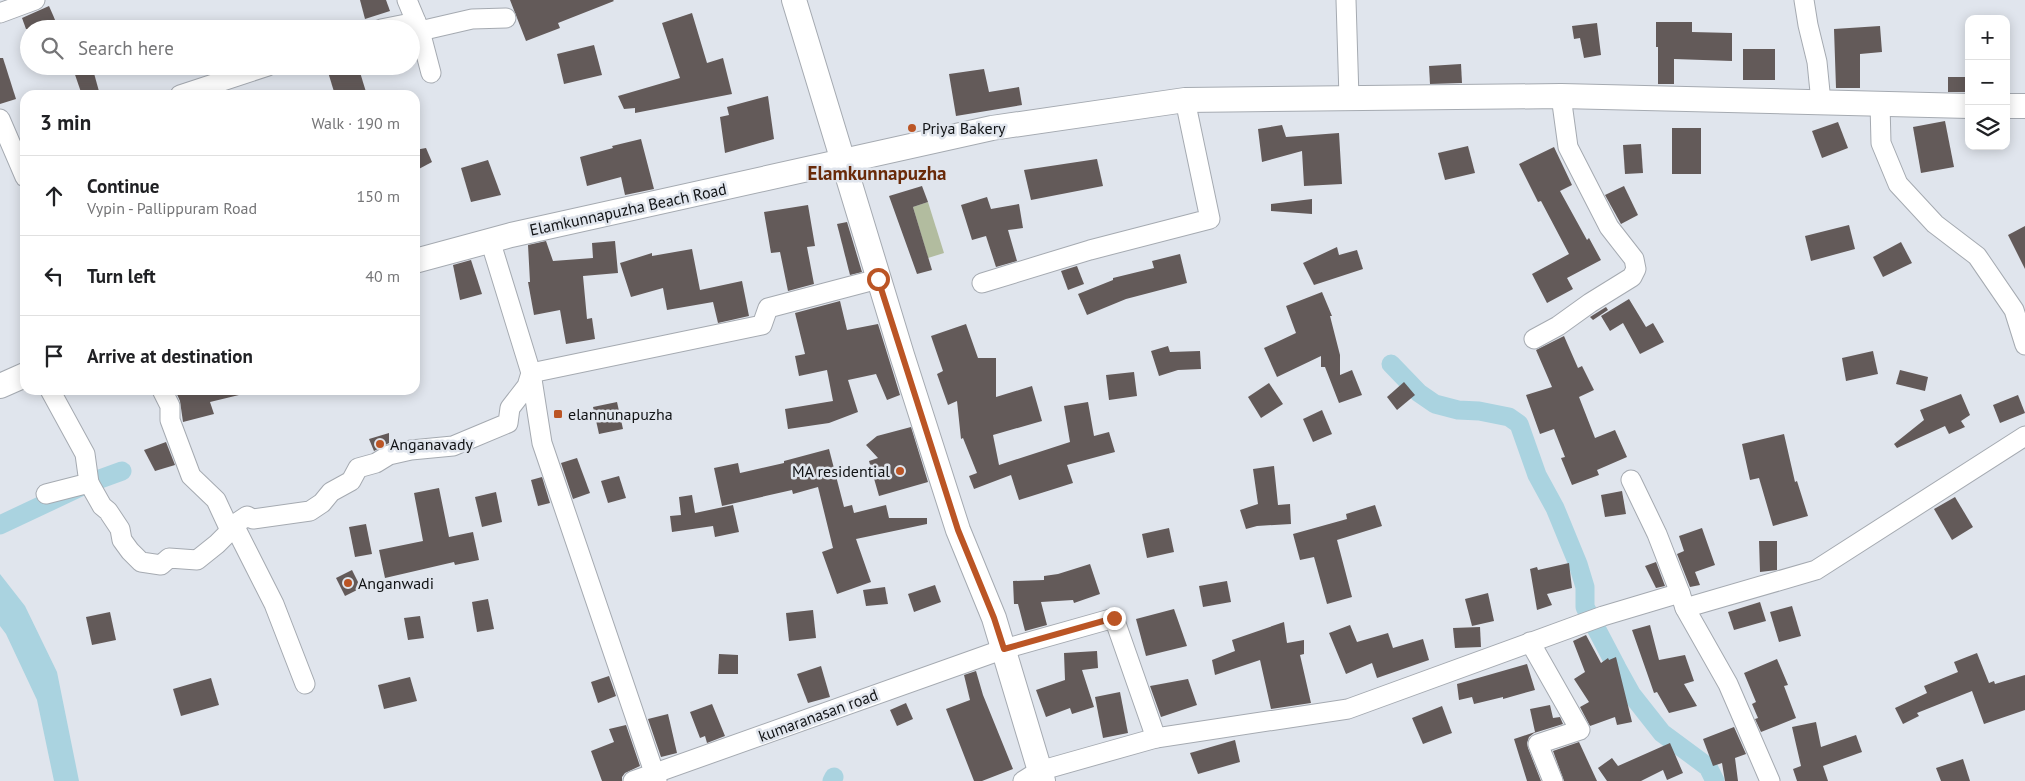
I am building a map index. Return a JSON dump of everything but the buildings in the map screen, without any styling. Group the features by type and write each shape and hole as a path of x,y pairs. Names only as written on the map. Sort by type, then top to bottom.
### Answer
{"main road":[{"path":"794,0 878,279 958,530 994,618 1004,649 1035,778"},
{"name":"Elamkunnapuzha Beach Road","path":"420,260 490,240 992,128 1185,100 1561,96 1965,106"},
{"path":"2010,106 2025,106"},
{"path":"0,386 20,377"}],"street":[{"path":"0,13 35,0"},
{"path":"407,0 415,20"},
{"path":"1346,0 1349,98"},
{"path":"1804,0 1817,62 1821,102"},
{"path":"420,26 472,19 506,18"},
{"path":"420,33 431,73"},
{"path":"195,90 241,75"},
{"path":"1534,339 1564,322 1632,277 1636,269 1634,259 1609,227 1568,146 1561,96"},
{"path":"982,283 1090,250 1210,219 1185,100"},
{"path":"1880,104 1881,143 1898,184 1935,224 1977,256 2014,310 2025,345"},
{"path":"0,119 20,165"},
{"path":"490,240 531,373 542,443 656,777"},
{"path":"531,373 762,325 768,308 878,279"},
{"path":"53,395 85,454 91,486 102,506 108,511 120,529 122,540 141,562 161,566 169,558 197,560 217,544 231,527 247,516 253,519 310,510 322,503 332,492 351,481 358,468 376,463 389,455 411,450 454,446 491,432 508,423 510,408 527,386 531,373"},
{"path":"164,395 170,406 170,420 191,476 216,500 274,604 304,684"},
{"path":"1035,778 1156,738 1348,709 1603,616 1816,570 2025,436"},
{"path":"1632,480 1657,534 1682,600 1728,684 1770,781"},
{"path":"46,494 91,486"},
{"name":"kumaranasan road","path":"633,781 656,777 1004,649 1114,618 1156,738"},
{"path":"1530,642 1580,730 1538,744 1553,781"}],"green space":[{"path":"928,202 944,253 928,258 913,207"}],"water":[{"path":"0,574 25,606 57,672 79,781 54,781 37,700 6,634 0,626"}],"waterway":[{"path":"1391,364 1419,393 1435,404 1458,410 1479,411 1509,417 1519,424 1537,475 1555,508 1578,564 1585,587 1585,607 1617,668 1632,695 1662,733 1708,767 1715,781"},
{"path":"0,525 89,483 122,471"},
{"path":"832,781 834,777"}],"place":[{"name":"Priya Bakery","path":"912,128"},
{"name":"elannunapuzha","path":"558,414"},
{"name":"Anganavady","path":"380,444"},
{"name":"MA residential","path":"900,471"},
{"name":"Anganwadi","path":"348,583"}],"district":[{"name":"Elamkunnapuzha","path":"877,173"}],"route":[{"path":"878,279 958,530 994,618 1004,649 1114,618"}]}
